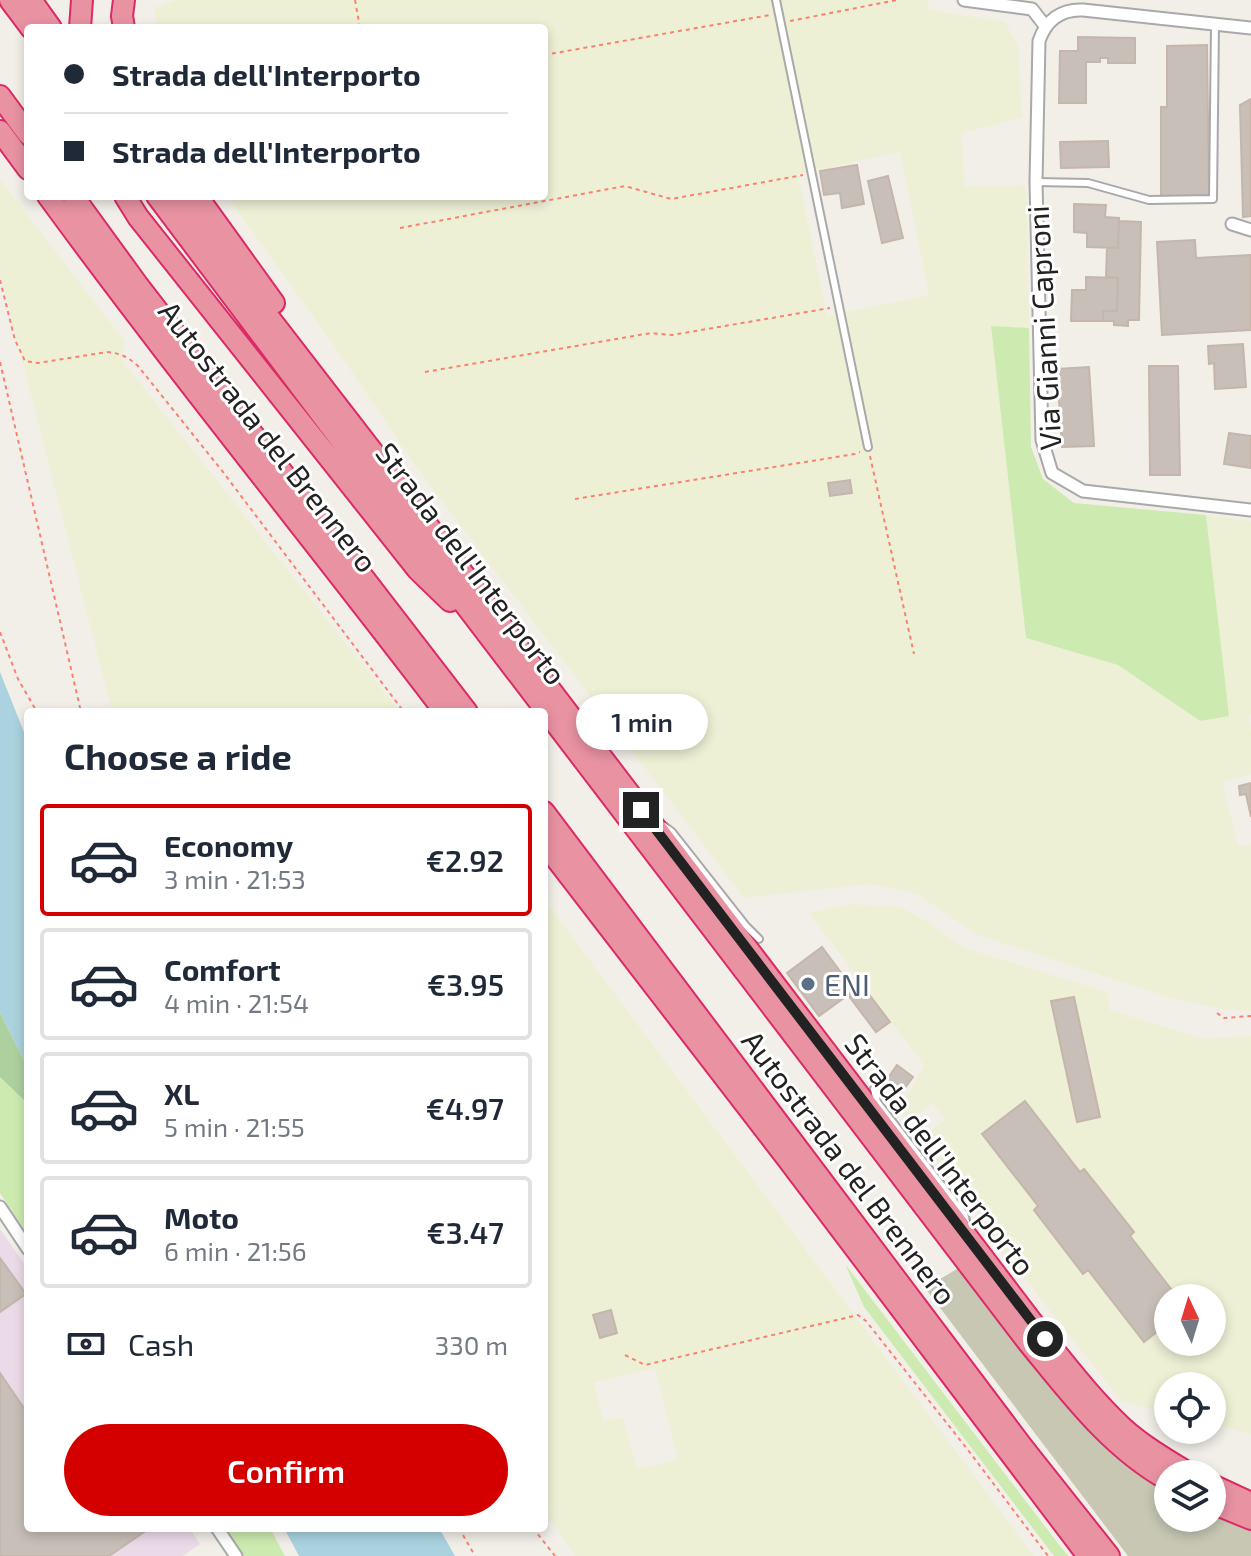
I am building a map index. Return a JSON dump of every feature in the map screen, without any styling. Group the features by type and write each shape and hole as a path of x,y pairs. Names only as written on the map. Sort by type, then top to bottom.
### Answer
{"highway":[{"path":"10,0 28,24"},
{"path":"31,0 48,24"},
{"path":"80,24 82,0"},
{"path":"123,24 124,0"},
{"path":"0,96 24,129"},
{"path":"0,131 24,164"},
{"name":"Autostrada del Brennero","path":"51,200 126,303 442,708"},
{"name":"Autostrada del Brennero","path":"76,200 137,284 464,708"},
{"path":"127,200 418,570 498,646"},
{"name":"Strada dell'Interporto","path":"160,200 545,708"},
{"name":"Strada dell'Interporto","path":"178,200 386,469 1006,1290 1081,1385 1125,1430 1166,1460"},
{"path":"200,200 342,397 386,469"},
{"name":"Strada dell'Interporto","path":"548,712 1027,1341 1084,1410 1125,1451 1154,1472"},
{"name":"Autostrada del Brennero","path":"548,817 1024,1449 1109,1556"},
{"name":"Autostrada del Brennero","path":"548,848 1088,1556"},
{"path":"1226,1493 1249,1506"},
{"path":"1226,1504 1249,1506"}],"street":[{"path":"964,0 1031,5 1046,27 1058,15 1073,10 1251,28"},
{"name":"Via Gianni Caproni","path":"1046,27 1038,49 1036,182 1042,440 1052,473 1083,491 1251,510"},
{"path":"1232,224 1251,230"},
{"path":"0,1207 24,1243"},
{"path":"220,1532 236,1556"}],"lane":[{"path":"776,0 868,447"},
{"path":"1036,182 1088,183 1149,200 1213,199 1215,24"},
{"path":"641,810 672,832 759,939"},
{"path":"874,1089 877,1102 964,1214 973,1243"}],"path":[{"path":"355,0 359,24"},
{"path":"781,22 897,0"},
{"path":"548,54 779,13"},
{"path":"400,228 625,186 671,199 812,173"},
{"path":"0,280 15,340 25,361 38,363 107,352 127,357 138,366 230,481 401,708"},
{"path":"425,372 651,333 672,335 839,307"},
{"path":"0,362 80,708"},
{"path":"575,499 855,454 868,447 914,654"},
{"path":"0,632 18,679 35,708"},
{"path":"1217,1013 1224,1018 1251,1016"},
{"path":"625,1355 645,1365 858,1315 959,1438 1048,1556"},
{"path":"461,1532 475,1556"},
{"path":"536,1532 555,1556"}],"shaded area":[{"path":"176,0 927,0 929,10 1005,22 1018,46 1022,117 961,134 965,186 1026,185 1029,328 991,327 1026,638 1118,665 1200,721 1228,716 1206,515 1251,521 1251,774 1222,782 1238,846 1251,844 1251,1011 1221,1009 1168,997 978,935 917,894 870,884 744,898 419,471 230,200 548,200 548,24 157,24 154,8","holes":["900,152 929,295 827,316 798,174"]},
{"path":"0,179 125,342 121,359 397,708 111,708 0,273"},
{"path":"548,904 1034,1556 575,1556 548,1516","holes":["655,1368 678,1460 637,1469 623,1418 603,1421 594,1383"]},
{"path":"850,904 900,907 931,924 962,947 1107,992 1110,1010 1201,1038 1251,1036 1251,1434 1226,1428 1226,1372 1154,1372 1154,1409 1121,1401 993,1238 978,1213 924,1143 929,1132 945,1119 932,1103 914,1117 904,1116 897,1106 909,1093 924,1065 809,913"},
{"path":"0,1229 24,1263 24,1532 192,1532 200,1544 183,1556 0,1556"},
{"path":"962,1266 1154,1474 1154,1532 1226,1532 1226,1516 1251,1528 1251,1556 1128,1556 925,1288"}],"green space":[{"path":"991,326 1029,328 1031,447 1043,479 1074,503 1206,515 1229,716 1200,721 1118,665 1026,638"},
{"path":"0,1012 24,1060 24,1100 0,1077"},
{"path":"0,1077 24,1100 24,1229 0,1193"},
{"path":"845,1264 1068,1556 1054,1556 864,1307"},
{"path":"227,1532 272,1532 285,1556 243,1556"}],"water":[{"path":"0,672 24,732 24,1060 0,1012"},
{"path":"286,1532 441,1532 455,1556 299,1556"}],"building":[{"path":"1078,37 1135,38 1135,63 1108,63 1108,58 1100,58 1100,62 1086,62 1086,103 1059,103 1060,51 1078,51"},
{"path":"1207,45 1209,196 1161,196 1161,107 1167,107 1167,46"},
{"path":"1251,99 1251,216 1243,217 1240,105"},
{"path":"1108,141 1109,167 1061,168 1060,142"},
{"path":"857,165 864,204 842,208 840,193 824,195 820,171"},
{"path":"888,176 903,238 882,243 868,181"},
{"path":"1074,204 1106,205 1105,217 1119,218 1118,248 1087,247 1087,233 1074,232"},
{"path":"1119,221 1141,222 1139,320 1128,320 1128,326 1103,321 1103,311 1117,311 1118,278 1106,277 1107,248 1118,248"},
{"path":"1195,240 1196,258 1251,255 1251,330 1162,335 1157,242"},
{"path":"1086,277 1118,278 1117,311 1103,311 1103,321 1071,321 1072,290 1086,290"},
{"path":"1243,344 1246,387 1215,389 1214,363 1209,364 1208,346"},
{"path":"1149,366 1178,366 1180,475 1150,475"},
{"path":"1089,367 1094,446 1062,447 1057,369"},
{"path":"1229,433 1251,436 1251,468 1224,464"},
{"path":"850,480 852,493 830,496 828,483"},
{"path":"1251,783 1251,817 1246,794 1240,795 1239,786"},
{"path":"822,947 845,978 842,980 848,988 845,991 848,995 819,1016 787,973"},
{"path":"859,981 890,1022 876,1032 845,991"},
{"path":"1074,997 1100,1117 1077,1122 1051,1001"},
{"path":"897,1065 913,1077 902,1092 886,1081"},
{"path":"1025,1101 1080,1172 1084,1169 1134,1232 1130,1236 1167,1284 1154,1284 1154,1334 1144,1342 1088,1270 1083,1274 1034,1210 1038,1206 982,1134"},
{"path":"0,1258 24,1295 0,1312"},
{"path":"611,1310 617,1333 600,1338 593,1315"},
{"path":"0,1373 24,1408 24,1532 144,1532 109,1556 0,1556"}],"place":[{"name":"ENI","path":"808,984"}],"route":[{"path":"641,810 1045,1339"}]}
